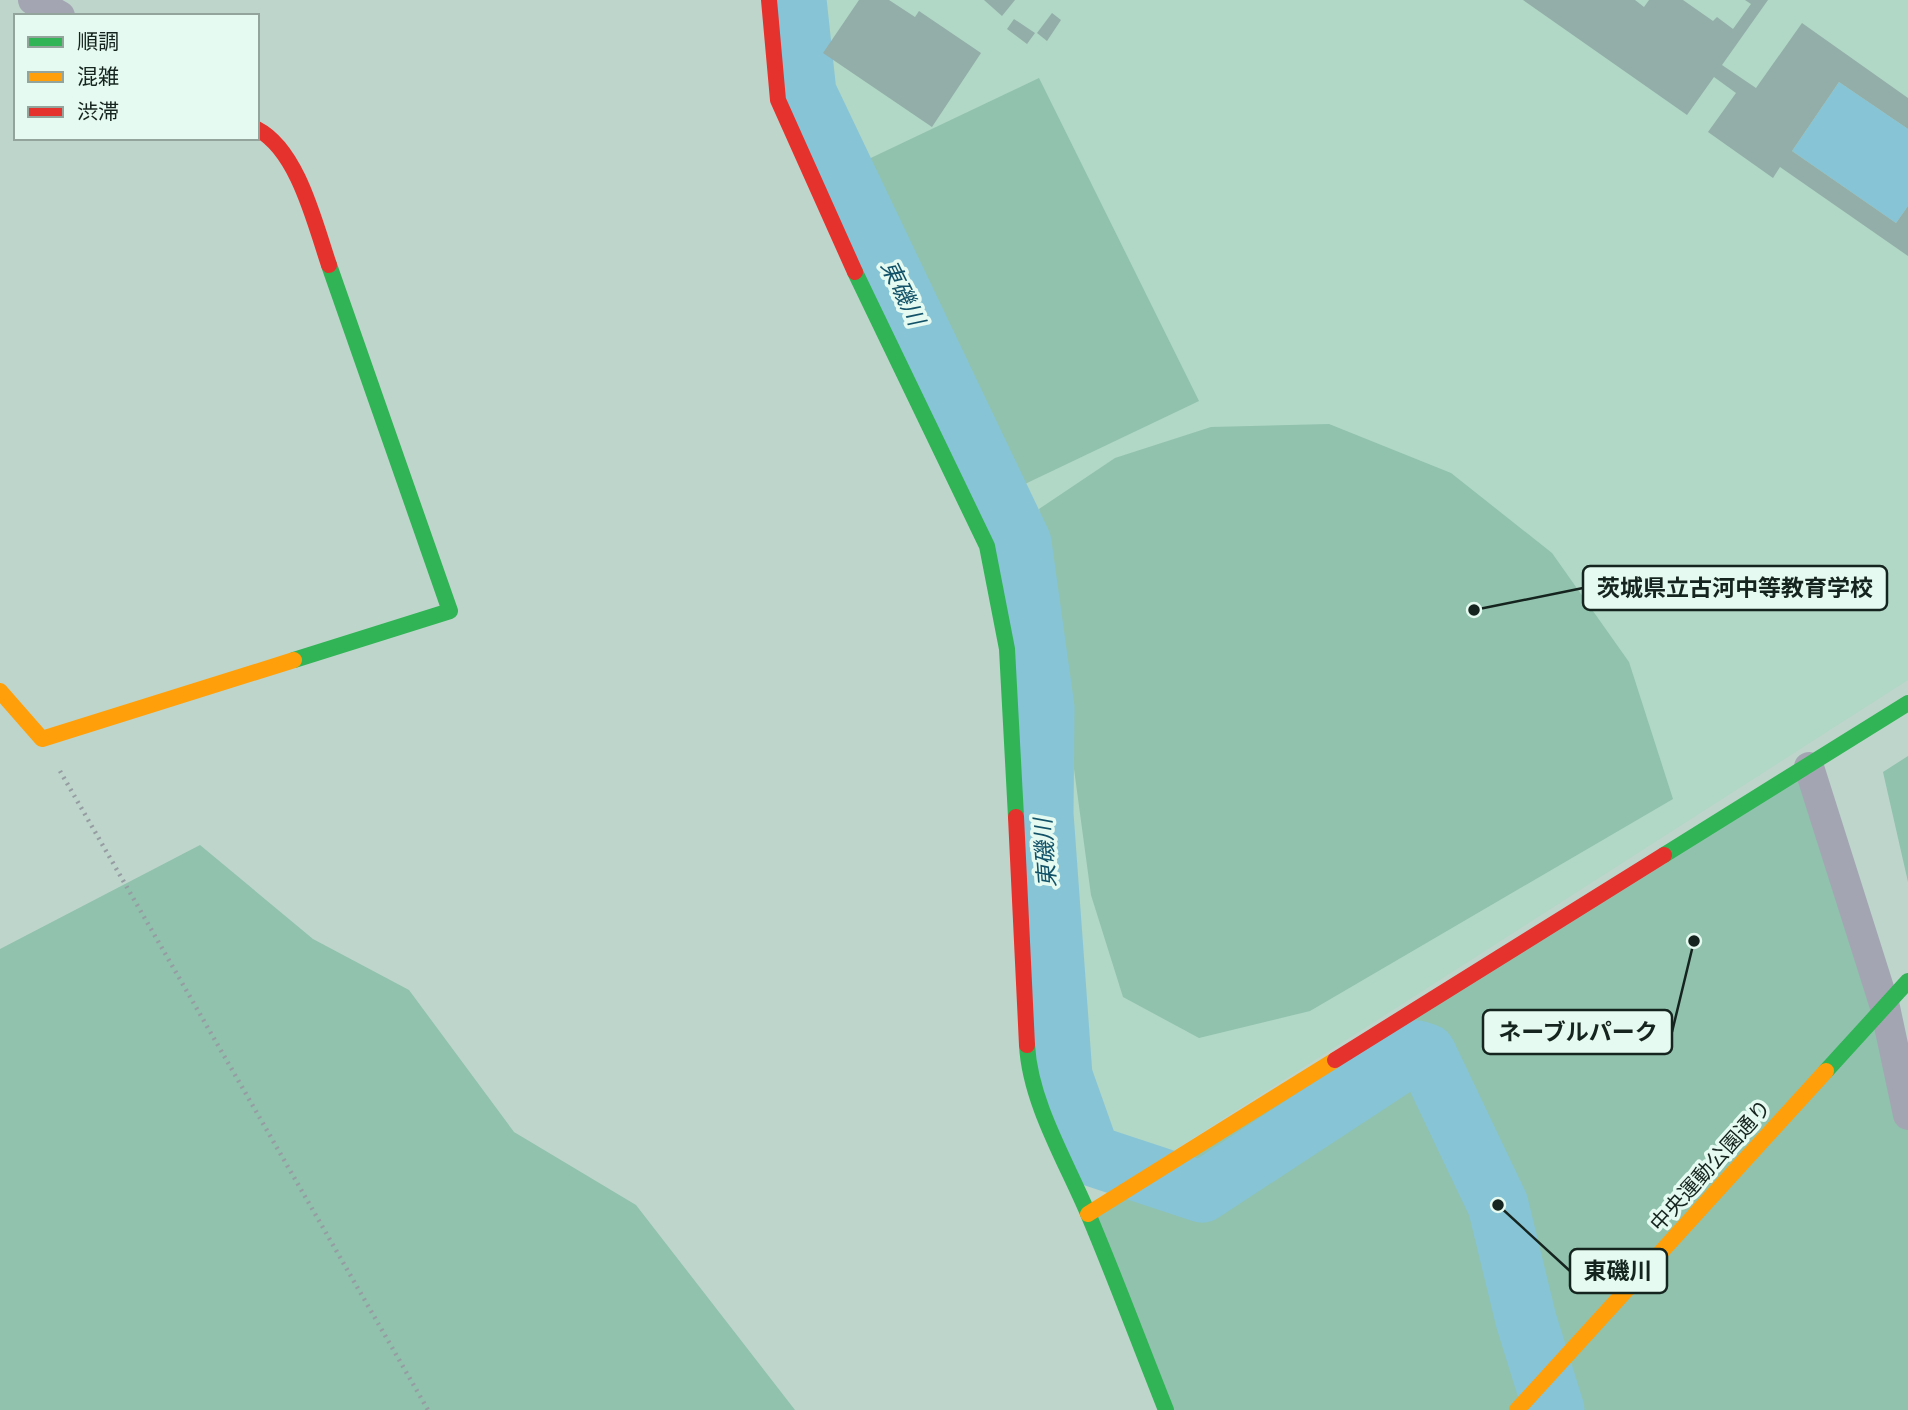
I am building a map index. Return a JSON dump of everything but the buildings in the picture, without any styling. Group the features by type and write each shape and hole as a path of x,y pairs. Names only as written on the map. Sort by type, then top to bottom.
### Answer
{"street":[{"path":"33,0 57,14"},
{"path":"769,0 778,100 841,244 911,383 987,546 1007,649 1028,1061 1055,1143 1088,1214 1166,1410"},
{"path":"0,691 42,740 450,611 384,415 296,172 267,134 259,130"},
{"path":"1088,1214 1908,703"},
{"path":"1809,767 1885,1007 1908,1115"},
{"name":"中央運動公園通り","path":"1517,1410 1908,981"}],"path":[{"path":"42,740 428,1410"}],"shaded area":[{"path":"804,0 1908,0 1908,680 1140,1172 1104,1159 1067,1057 1052,824 1054,697 1029,541 812,89"},
{"path":"1039,78 1199,401 1010,491 854,166"},
{"path":"1329,424 1451,473 1552,553 1629,662 1673,799 1310,1011 1199,1038 1123,997 1091,895 1039,509 1115,458 1211,427"},
{"path":"1908,756 1908,882 1883,772"},
{"path":"1809,767 1908,1115 1908,1410 1165,1410 1088,1214"},
{"path":"200,845 313,939 409,990 514,1132 636,1205 795,1410 0,1410 0,949"}],"water":[{"path":"1839,82 1908,129 1908,206 1896,223 1792,151"}],"waterway":[{"name":"東磯川","path":"796,0 806,93 1021,543 1044,708 1043,814 1062,1076 1090,1155 1202,1192 1417,1051 1426,1054 1498,1205 1526,1320 1554,1410"}],"traffic: fast":[{"path":"294,660 450,611 329,265"},
{"path":"855,272 987,546 1007,649 1016,817"},
{"path":"1664,855 1908,703"},
{"path":"1826,1071 1908,981"},
{"path":"1027,1045 1042,1111 1099,1240 1166,1410"}],"traffic: slow":[{"path":"0,691 42,739 294,660"},
{"path":"1088,1214 1335,1060"},
{"path":"1517,1410 1826,1071"}],"traffic: jam":[{"path":"769,0 778,100 855,272"},
{"path":"259,130 284,153 294,170 311,209 329,265"},
{"path":"1016,817 1027,1045"},
{"path":"1335,1060 1664,855"}],"place":[{"name":"茨城県立古河中等教育学校","path":"1474,610"},
{"name":"ネーブルパーク","path":"1694,941"},
{"name":"東磯川","path":"1498,1205"}]}
